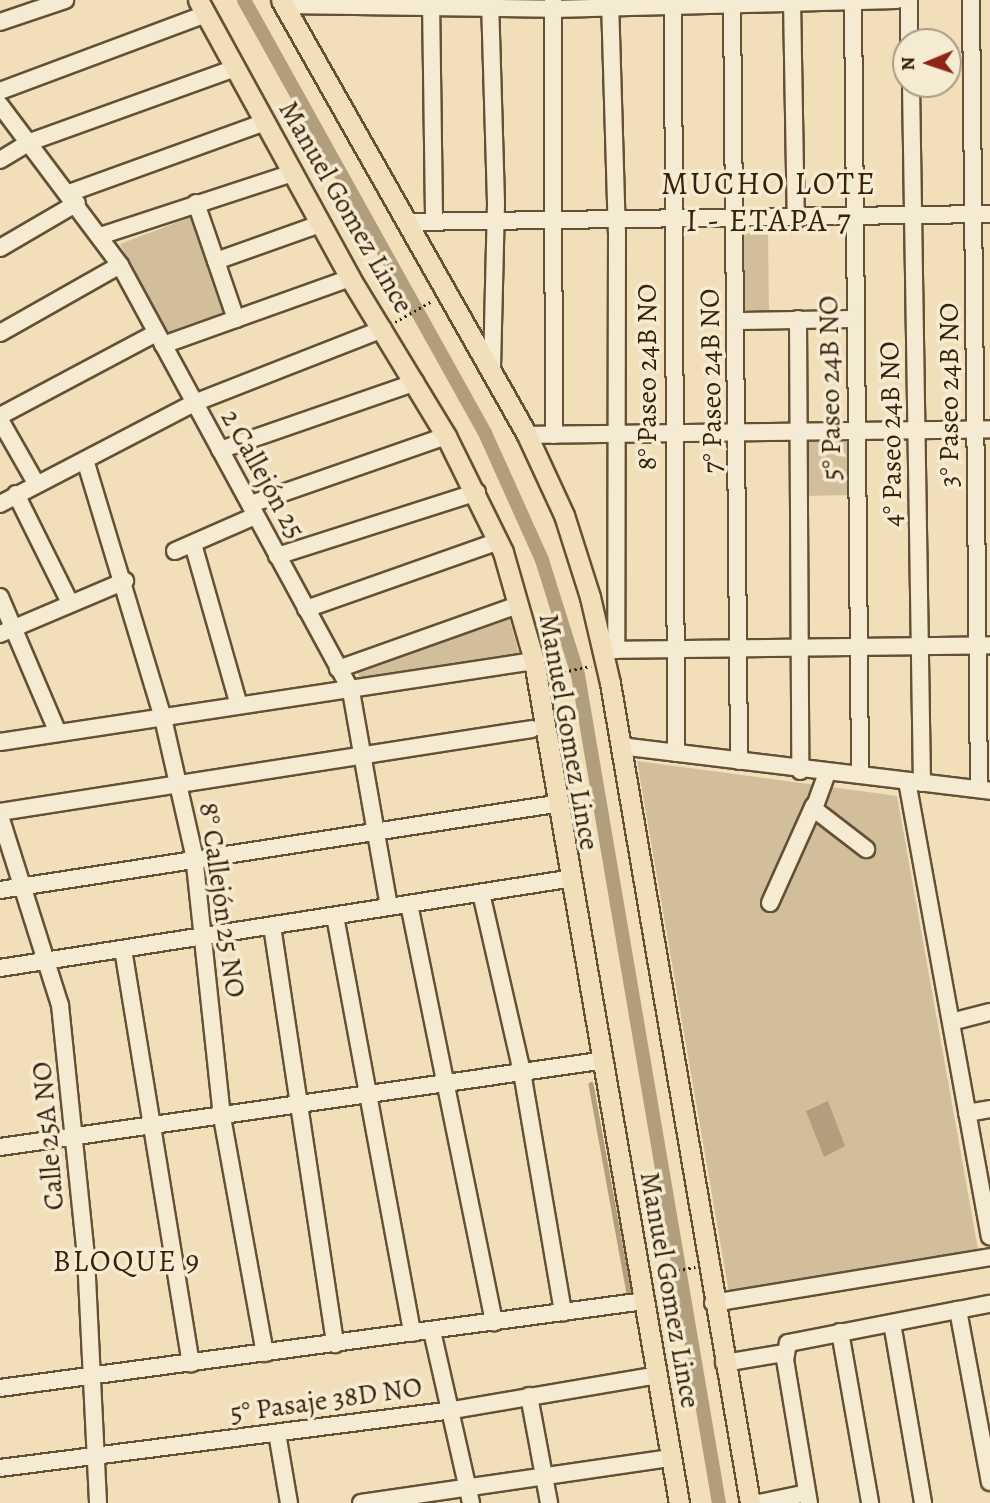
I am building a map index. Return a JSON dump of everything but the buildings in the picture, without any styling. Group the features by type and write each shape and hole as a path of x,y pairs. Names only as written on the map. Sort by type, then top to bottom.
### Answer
{"main road":[{"name":"Manuel Gomez Lince","path":"282,2 492,370 527,435 564,515 606,655 713,1303 750,1503"},
{"name":"Manuel Gomez Lince","path":"202,7 350,278 390,325 416,382 477,492 499,541 538,669 567,879 680,1503"}],"street":[{"path":"0,22 65,0"},
{"path":"792,0 796,220"},
{"name":"5° Paseo 24B NO","path":"853,0 860,775"},
{"path":"282,2 490,1 553,4 897,0"},
{"path":"909,0 909,28"},
{"name":"3° Paseo 24B NO","path":"971,0 982,214 984,790"},
{"path":"490,1 496,219 492,370"},
{"name":"8° Paseo 24B NO","path":"673,1 676,753"},
{"path":"431,2 434,221"},
{"name":"7° Paseo 24B NO","path":"731,2 738,432 739,761"},
{"path":"610,3 615,219 614,434 606,655 675,649 984,645"},
{"path":"553,4 557,216 554,435"},
{"path":"0,90 202,7"},
{"path":"0,160 30,142 236,68"},
{"name":"4° Paseo 24B NO","path":"911,98 920,646 914,782 951,1022 990,1237"},
{"name":"2 Callejón 25","path":"0,106 73,198 120,265 351,691 389,907"},
{"path":"0,248 73,198 265,122"},
{"path":"100,236 293,173"},
{"path":"196,203 236,319"},
{"path":"407,222 557,216 796,220 982,214"},
{"path":"216,261 320,224"},
{"path":"0,333 120,265"},
{"path":"36,483 0,418 159,339 236,319 350,278"},
{"path":"798,319 800,771"},
{"path":"736,321 856,319"},
{"path":"0,505 36,483 86,463 194,403 390,325"},
{"path":"220,450 416,382"},
{"path":"527,435 983,429"},
{"path":"175,551 193,544 253,510 446,436"},
{"name":"8° Callejón 25 NO","path":"86,463 125,581 163,718 194,855 222,1117 265,1353"},
{"path":"278,556 477,492"},
{"path":"16,494 69,603"},
{"path":"306,609 499,541"},
{"path":"193,544 239,705"},
{"path":"0,634 125,581"},
{"path":"0,597 17,628 58,733"},
{"path":"338,668 518,605"},
{"path":"0,742 239,705 538,669"},
{"path":"0,814 532,729"},
{"path":"620,746 800,771 860,775 984,790"},
{"path":"770,903 827,774"},
{"path":"0,890 194,855 555,804"},
{"path":"814,805 866,849"},
{"name":"Calle 25A NO","path":"0,814 50,961 75,1139 98,1503"},
{"path":"0,968 567,879"},
{"path":"481,892 522,1072 563,1313"},
{"path":"409,904 494,1322"},
{"path":"335,916 412,1333"},
{"path":"272,926 335,1344"},
{"path":"123,949 191,1363"},
{"path":"951,1022 990,1012"},
{"path":"0,1147 152,1128 599,1061"},
{"path":"967,1113 990,1109"},
{"path":"713,1303 990,1257"},
{"path":"0,1388 644,1301"},
{"path":"759,1503 808,1498 784,1353 789,1343 990,1304"},
{"path":"958,1310 990,1482"},
{"path":"892,1323 923,1503"},
{"path":"432,1331 447,1411 471,1503"},
{"path":"840,1332 870,1503"},
{"path":"724,1363 784,1353"},
{"name":"5° Pasaje 38D NO","path":"0,1468 447,1411 657,1376"},
{"path":"529,1396 550,1503"},
{"path":"277,1433 289,1503"},
{"path":"361,1503 671,1458"}],"path":[{"path":"390,325 432,301"},
{"path":"538,669 606,655"},
{"path":"654,1274 693,1268"}],"shaded area":[{"path":"194,216 230,318 172,339 120,244"},
{"path":"740,233 768,233 769,316 741,316"},
{"path":"849,441 850,495 804,496 803,442"},
{"path":"508,613 520,658 364,686 355,668"},
{"path":"637,761 897,796 978,1249 729,1293"},
{"path":"828,1101 845,1146 824,1157 806,1111"}],"waterway":[{"path":"244,0 485,433 542,560 578,675 719,1503"},
{"path":"591,1084 629,1294"}],"district":[{"name":"MUCHO LOTE I - ETAPA 7","path":"769,202"},
{"name":"BLOQUE 9","path":"127,1261"}]}
